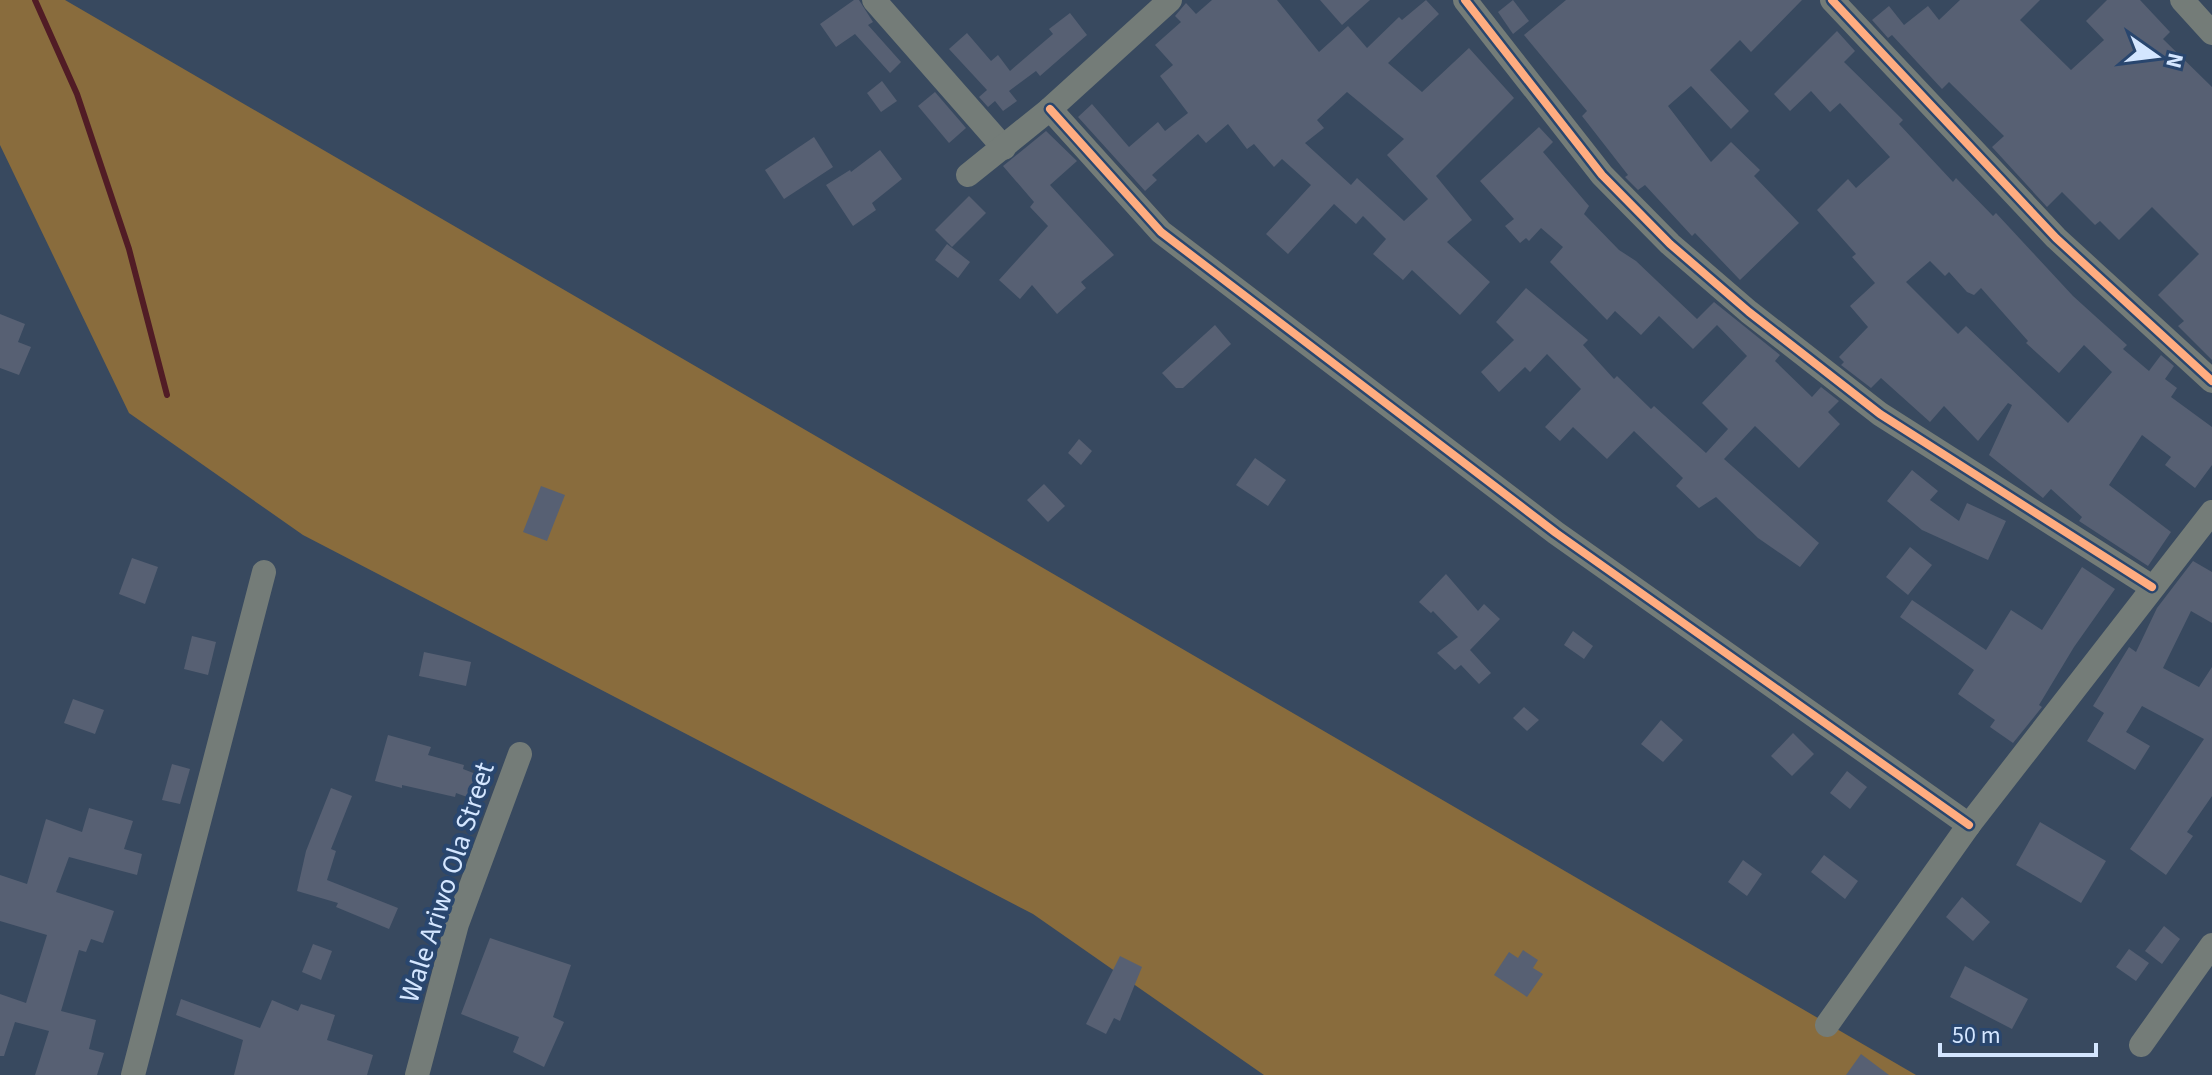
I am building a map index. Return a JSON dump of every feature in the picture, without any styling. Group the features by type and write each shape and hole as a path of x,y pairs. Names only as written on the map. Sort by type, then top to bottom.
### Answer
{"street":[{"path":"874,0 1004,148"},
{"path":"968,175 1050,109 1170,0"},
{"path":"1465,0 1602,175 1670,244 1749,312 1880,414 2152,587"},
{"path":"1832,0 2056,238 2212,381"},
{"path":"2182,0 2212,33"},
{"path":"1050,109 1161,232 1556,533 1969,825"},
{"path":"1827,1025 1969,825 2212,512"},
{"path":"133,1075 264,572"},
{"name":"Wale Ariwo Ola Street","path":"417,1075 457,924 520,754"},
{"path":"2141,1045 2212,945"}],"shaded area":[{"path":"0,0 65,0 1916,1075 1264,1075 1033,914 303,535 129,413 0,145"}],"building":[{"path":"854,0 859,0 873,22 868,25 901,62 890,73 855,34 836,47 820,24"},
{"path":"1212,0 1277,0 1319,52 1348,26 1367,48 1399,17 1402,20 1426,0 1439,14 1388,63 1422,92 1469,48 1514,98 1436,176 1472,220 1447,242 1490,282 1460,315 1412,270 1403,280 1373,254 1386,239 1363,216 1356,224 1334,204 1288,254 1266,234 1311,185 1282,159 1274,167 1254,144 1247,149 1228,124 1206,143 1198,134 1152,175 1157,180 1145,191 1078,117 1092,104 1129,147 1158,122 1165,131 1188,113 1160,76 1173,65 1155,45 1181,22 1175,16 1186,3 1196,14","holes":["1347,92 1404,139 1387,155 1428,199 1404,221 1357,178 1351,185 1305,143 1324,128 1317,120"]},
{"path":"1320,0 1370,0 1342,25"},
{"path":"1513,0 1529,21 1513,34 1498,12"},
{"path":"1566,0 1802,0 1751,52 1740,40 1710,70 1749,111 1731,129 1691,86 1668,106 1711,162 1731,142 1760,170 1754,176 1799,223 1740,280 1695,233 1692,236 1645,185 1638,190 1625,177 1628,175 1582,116 1587,111 1524,35"},
{"path":"1960,0 2040,0 2020,20 2071,70 2104,40 2086,21 2107,0 2140,0 2170,32 2163,39 2212,87 2212,360 2178,326 2184,321 2158,295 2199,254 2152,207 2119,240 2100,221 2095,225 2062,192 2047,207 1992,147 2004,136 1949,82 1942,89 1892,35 1888,38 1872,20 1889,6 1904,25 1928,6 1939,20"},
{"path":"1070,13 1087,35 1040,76 1036,71 1009,91 1017,101 1003,111 995,101 988,107 979,97 987,90 949,49 967,33 991,61 998,55 1010,71 1053,34 1049,29"},
{"path":"1837,31 1855,51 1844,62 1903,120 1899,124 1953,182 1956,178 1993,216 1996,213 2073,296 2127,345 2123,349 2149,371 2161,355 2174,366 2165,379 2177,388 2171,397 2212,427 2212,465 2195,488 2165,465 2171,457 2142,435 2109,485 2171,532 2148,566 2079,521 2082,517 2051,489 2043,498 1989,455 2012,405 2008,403 1978,441 1944,406 1930,422 1881,378 1871,388 1841,365 1844,362 1839,357 1868,327 1850,306 1875,283 1852,257 1856,254 1817,210 1848,179 1856,188 1890,157 1840,103 1830,112 1811,91 1790,111 1774,94","holes":["1930,261 1945,276 1949,272 1967,292 1974,295 1981,288 2028,341 2026,343 2059,373 2084,345 2112,372 2068,423 1966,326 1958,334 1906,282"]},
{"path":"882,81 897,101 881,112 867,93"},
{"path":"935,92 966,128 949,143 918,106"},
{"path":"1539,127 1553,142 1543,152 1589,206 1584,214 1619,250 1636,261 1697,319 1714,302 1780,355 1775,361 1812,397 1821,387 1839,401 1828,412 1840,424 1799,468 1755,426 1724,459 1819,543 1800,567 1758,538 1716,497 1699,508 1676,486 1683,478 1634,431 1607,459 1573,427 1560,441 1545,427 1581,389 1547,354 1530,372 1525,367 1499,392 1481,372 1514,340 1496,322 1526,288 1588,340 1583,345 1614,379 1617,376 1651,409 1654,406 1706,453 1728,429 1702,403 1747,356 1717,325 1693,349 1659,316 1641,335 1615,311 1607,320 1550,262 1563,247 1541,228 1529,241 1526,238 1520,243 1505,226 1514,219 1480,181"},
{"path":"1046,131 1077,161 1050,185 1114,255 1081,282 1086,288 1057,314 1032,285 1020,299 999,280 1048,226 1030,207 1034,202 1003,166"},
{"path":"814,137 833,167 784,199 765,170"},
{"path":"880,150 902,179 872,203 876,210 853,226 826,185 851,172"},
{"path":"969,196 986,213 952,247 935,230"},
{"path":"947,244 970,262 958,278 935,260"},
{"path":"0,314 25,324 18,342 31,347 19,375 0,368"},
{"path":"1215,325 1231,344 1183,388 1176,388 1162,373"},
{"path":"1079,439 1092,451 1081,465 1068,453"},
{"path":"1255,458 1286,480 1268,506 1236,485"},
{"path":"1912,470 1938,491 1930,500 1959,521 1967,503 2006,521 1988,560 1922,530 1887,501"},
{"path":"1044,484 1065,506 1048,522 1027,500"},
{"path":"541,486 565,495 547,541 523,532"},
{"path":"1910,547 1932,565 1908,595 1886,577"},
{"path":"132,558 158,567 145,604 119,594"},
{"path":"2193,561 2212,572 2212,623 2191,611 2163,668 2199,687 2212,667 2212,796 2187,832 2193,836 2166,875 2130,849 2204,739 2142,706 2126,732 2150,746 2135,770 2087,741 2104,713 2093,706 2129,647 2136,652 2157,608"},
{"path":"2082,567 2115,589 2074,647 2039,705 2042,707 2013,743 1990,727 1995,720 1958,694 1974,670 1900,617 1912,600 1986,650 2011,610 2042,630"},
{"path":"1446,574 1478,611 1484,604 1500,619 1470,650 1491,673 1479,684 1461,665 1455,670 1437,653 1458,637 1433,611 1431,613 1419,602"},
{"path":"1573,631 1593,646 1584,659 1564,645"},
{"path":"192,636 216,642 208,675 184,669"},
{"path":"424,652 471,662 466,686 419,676"},
{"path":"73,699 104,710 95,734 64,723"},
{"path":"1524,707 1539,720 1527,731 1513,718"},
{"path":"1661,720 1683,740 1663,762 1641,744"},
{"path":"1793,733 1814,754 1792,776 1771,756"},
{"path":"388,735 431,747 428,755 464,765 463,769 489,779 481,802 456,793 455,797 375,781"},
{"path":"172,764 190,769 180,804 162,800"},
{"path":"1847,771 1867,787 1850,809 1830,793"},
{"path":"331,788 352,796 331,849 336,851 327,880 398,908 389,929 336,907 338,903 297,891 306,851"},
{"path":"89,808 133,821 124,849 142,854 137,875 69,857 56,892 114,911 103,943 91,939 86,952 79,950 61,1011 96,1020 89,1049 104,1053 97,1075 35,1075 49,1031 15,1022 4,1056 0,1056 0,994 26,1003 47,935 0,921 0,875 27,884 46,819 82,832"},
{"path":"2040,822 2106,861 2081,903 2016,865"},
{"path":"1824,855 1858,881 1845,899 1811,872"},
{"path":"1743,860 1762,874 1747,896 1728,882"},
{"path":"1962,897 1990,922 1973,941 1946,917"},
{"path":"2164,926 2180,939 2162,964 2145,951"},
{"path":"490,938 571,965 553,1017 564,1022 544,1067 513,1052 519,1037 461,1014"},
{"path":"313,944 332,951 321,980 302,972"},
{"path":"2129,949 2149,963 2136,981 2116,967"},
{"path":"1523,950 1538,960 1533,968 1543,974 1527,997 1494,975 1509,952 1518,958"},
{"path":"1120,956 1142,967 1120,1021 1114,1018 1106,1034 1086,1024"},
{"path":"1965,966 2028,999 2012,1029 1950,997"},
{"path":"181,999 260,1028 272,1000 298,1011 301,1004 335,1015 327,1040 373,1055 367,1075 234,1075 243,1040 176,1015"},
{"path":"1861,1054 1889,1075 1846,1075"}],"waterway":[{"path":"35,0 77,94 129,249 167,395"}],"cycle path":[{"path":"1465,0 1602,175 1670,244 1749,312 1880,414 2152,587"},
{"path":"1832,0 2056,238 2212,381"},
{"path":"1050,109 1161,232 1556,533 1969,825"}]}
